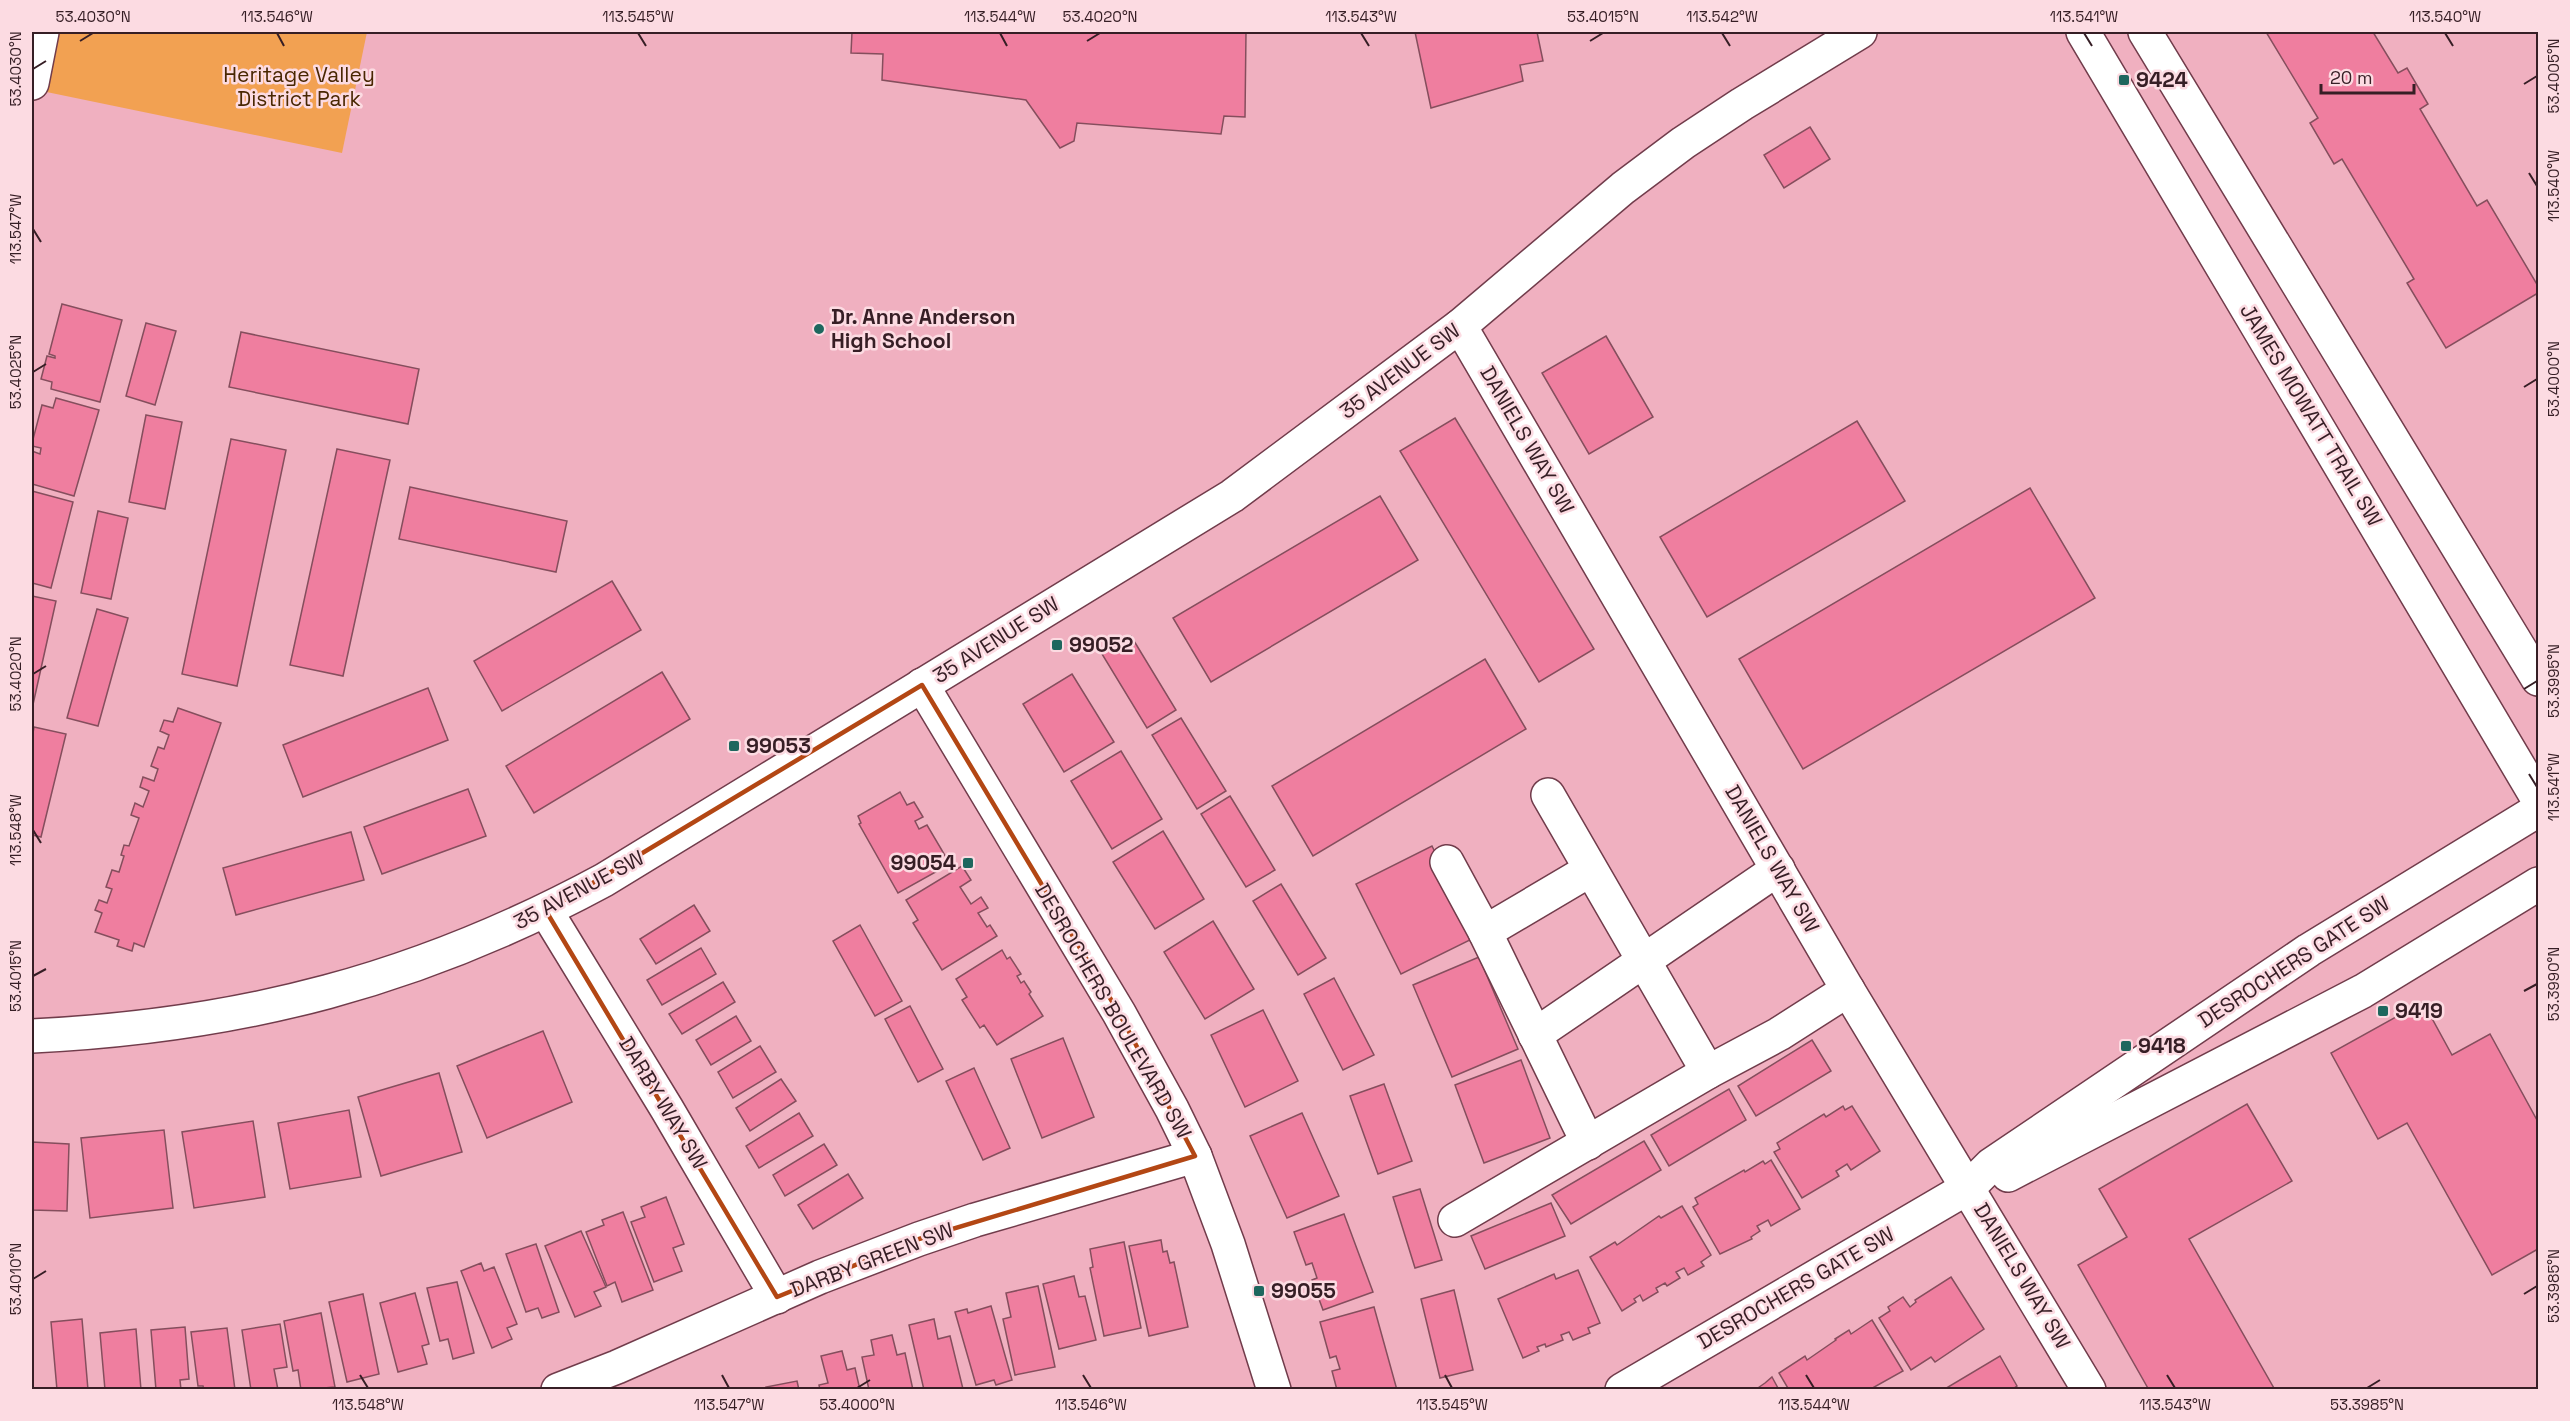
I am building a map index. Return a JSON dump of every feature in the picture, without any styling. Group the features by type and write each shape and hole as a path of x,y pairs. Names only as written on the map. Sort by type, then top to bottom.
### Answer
{"street":[{"path":"32,83 42,32"},
{"name":"35 AVENUE SW","path":"32,1036 105,1032 200,1020 299,1000 381,977 441,956 546,911 604,880 1232,496 1460,326 1623,188 1675,149 1742,104 1860,32"},
{"name":"JAMES MOWATT TRAIL SW","path":"2083,32 2538,799"},
{"path":"2145,32 2538,679"},
{"name":"DANIELS WAY SW","path":"1460,326 1848,990 1969,1186 2089,1389"},
{"name":"DESROCHERS BOULEVARD SW","path":"922,685 1119,1012 1162,1090 1195,1156 1228,1244 1274,1389"},
{"path":"1548,795 1708,1072"},
{"name":"DESROCHERS GATE SW","path":"1622,1389 1969,1186 1991,1165 2309,950 2538,810"},
{"path":"1447,862 1485,933 1588,1143"},
{"path":"1535,1035 1644,963 1778,869"},
{"path":"1485,933 1590,870"},
{"name":"DESROCHERS GATE SW","path":"1969,1186 2000,1179 2304,1023 2363,991 2538,884"},
{"name":"DARBY WAY SW","path":"546,911 667,1109 777,1297"},
{"path":"1455,1220 1708,1072 1779,1034 1848,990"},
{"name":"DARBY GREEN SW","path":"558,1389 617,1367 866,1258 975,1220 1195,1156"}],"highlighted area":[{"path":"922,685 1119,1013 1195,1156 919,1239 777,1297 546,911"}],"green space":[{"name":"Heritage Valley District Park","path":"32,32 367,32 342,153 32,89"}],"building":[{"path":"852,32 1246,32 1245,117 1224,116 1221,134 1077,123 1074,141 1060,148 1026,100 882,80 883,54 851,53"},
{"path":"1415,32 1537,32 1543,61 1520,65 1523,81 1431,108"},
{"path":"2266,32 2373,32 2398,73 2407,68 2428,104 2420,109 2477,206 2487,200 2538,286 2538,293 2446,348 2407,283 2414,279 2342,159 2334,164 2310,123 2318,118"},
{"path":"1810,127 1830,159 1784,188 1764,155"},
{"path":"62,304 122,320 100,402 51,389 52,382 41,379 47,356 55,358 49,354"},
{"path":"146,323 176,331 155,405 126,396"},
{"path":"241,332 419,369 408,424 229,387"},
{"path":"1606,336 1653,417 1589,454 1542,373"},
{"path":"56,398 99,410 74,496 32,484 32,451 40,454 41,448 32,446 32,443 42,405 53,408"},
{"path":"146,415 182,422 165,509 129,502"},
{"path":"1455,418 1594,649 1539,682 1400,451"},
{"path":"1857,421 1905,501 1707,617 1660,537"},
{"path":"231,439 286,450 237,686 182,674"},
{"path":"337,449 390,460 343,676 290,665"},
{"path":"410,487 567,521 556,572 399,539"},
{"path":"2030,488 2095,598 1803,769 1739,659"},
{"path":"32,491 73,502 51,588 32,583"},
{"path":"1380,496 1418,560 1211,682 1173,618"},
{"path":"98,511 128,518 111,599 81,593"},
{"path":"612,581 641,630 502,711 474,661"},
{"path":"32,596 56,601 32,709"},
{"path":"97,609 128,618 98,726 67,718"},
{"path":"1131,636 1176,710 1147,728 1102,654"},
{"path":"1485,659 1526,729 1313,856 1272,786"},
{"path":"662,672 690,719 534,813 506,766"},
{"path":"1072,674 1114,742 1064,772 1023,704"},
{"path":"428,688 448,740 303,797 283,745"},
{"path":"178,708 221,723 144,947 134,943 132,951 117,946 119,940 95,932 102,913 95,910 99,900 107,903 112,889 106,887 112,870 119,872 124,856 121,855 124,845 129,846 139,818 131,815 135,803 143,807 149,791 140,787 143,777 154,781 158,769 151,766 158,747 164,749 169,735 160,731 164,720 173,722"},
{"path":"1181,718 1226,791 1197,809 1152,735"},
{"path":"34,727 66,734 41,837 32,835"},
{"path":"1121,751 1162,819 1112,849 1071,781"},
{"path":"468,789 486,836 382,874 364,827"},
{"path":"900,792 907,805 914,802 923,817 915,821 919,829 927,825 950,864 898,893 859,824 861,823 858,816"},
{"path":"1230,796 1275,870 1246,887 1201,814"},
{"path":"1163,831 1204,899 1155,929 1113,862"},
{"path":"351,832 364,880 236,915 223,868"},
{"path":"1432,846 1476,937 1401,974 1356,884"},
{"path":"962,866 971,880 960,887 971,904 981,897 988,908 978,913 987,927 990,925 997,936 942,970 913,923 918,920 906,900"},
{"path":"1281,884 1326,958 1298,975 1253,901"},
{"path":"694,905 710,931 656,964 640,939"},
{"path":"1213,921 1254,989 1205,1019 1164,952"},
{"path":"860,925 902,1001 875,1016 833,941"},
{"path":"701,948 716,974 662,1005 647,980"},
{"path":"1002,950 1007,959 1010,957 1021,974 1017,976 1021,983 1024,981 1031,992 1029,994 1043,1016 997,1045 984,1025 980,1028 962,1000 967,997 956,979"},
{"path":"1479,957 1518,1049 1452,1077 1413,985"},
{"path":"1334,978 1374,1055 1343,1070 1304,994"},
{"path":"723,982 735,1002 682,1034 669,1014"},
{"path":"2423,1002 2452,1055 2490,1034 2538,1122 2538,1249 2492,1275 2407,1123 2378,1139 2331,1053"},
{"path":"910,1006 943,1069 918,1082 885,1019"},
{"path":"1263,1010 1298,1081 1245,1107 1211,1035"},
{"path":"736,1016 751,1041 711,1065 696,1040"},
{"path":"543,1031 572,1102 487,1138 457,1066"},
{"path":"1063,1038 1094,1117 1042,1138 1011,1059"},
{"path":"1812,1040 1831,1071 1756,1116 1738,1086"},
{"path":"760,1046 776,1072 733,1098 718,1072"},
{"path":"1521,1060 1550,1138 1484,1163 1455,1085"},
{"path":"974,1068 1010,1148 983,1160 946,1081"},
{"path":"439,1073 462,1152 381,1176 358,1097"},
{"path":"781,1079 796,1101 750,1131 736,1108"},
{"path":"1384,1084 1412,1161 1378,1174 1350,1096"},
{"path":"1729,1089 1746,1120 1669,1166 1651,1135"},
{"path":"2247,1104 2292,1181 2189,1239 2275,1390 2149,1390 2078,1265 2127,1237 2099,1189"},
{"path":"1843,1106 1845,1110 1852,1106 1880,1151 1851,1170 1847,1164 1836,1171 1839,1176 1802,1198 1774,1152 1780,1149 1777,1143 1824,1114 1826,1117"},
{"path":"349,1110 361,1177 290,1189 278,1123"},
{"path":"799,1113 813,1136 759,1168 746,1146"},
{"path":"1302,1113 1339,1196 1287,1218 1250,1136"},
{"path":"253,1121 265,1197 194,1208 182,1132"},
{"path":"164,1130 173,1208 90,1218 81,1138"},
{"path":"1644,1141 1661,1170 1571,1224 1552,1195"},
{"path":"32,1142 69,1144 67,1211 32,1210"},
{"path":"824,1144 837,1165 785,1196 773,1175"},
{"path":"1771,1160 1800,1209 1771,1226 1768,1220 1757,1226 1760,1231 1751,1237 1752,1239 1720,1254 1693,1207 1698,1204 1695,1198 1744,1170 1745,1172 1763,1161 1765,1164"},
{"path":"848,1174 863,1198 813,1229 798,1205"},
{"path":"1420,1189 1442,1260 1415,1268 1393,1197"},
{"path":"666,1197 684,1244 673,1248 682,1271 654,1282 631,1222 645,1217 641,1207"},
{"path":"1551,1203 1565,1236 1485,1269 1471,1236"},
{"path":"1682,1206 1711,1255 1701,1262 1704,1266 1688,1275 1684,1268 1676,1272 1680,1278 1667,1286 1665,1283 1656,1288 1658,1292 1643,1301 1640,1295 1634,1299 1636,1302 1622,1311 1590,1257 1615,1242 1617,1245 1659,1216 1661,1218"},
{"path":"623,1212 653,1290 622,1302 615,1282 607,1286 586,1232 604,1225 602,1220"},
{"path":"1344,1214 1373,1292 1323,1310 1312,1280 1317,1278 1312,1263 1306,1265 1294,1232"},
{"path":"581,1231 606,1287 594,1292 601,1306 575,1317 545,1246"},
{"path":"1161,1240 1163,1252 1167,1251 1170,1263 1174,1262 1188,1327 1149,1336 1129,1246"},
{"path":"1124,1242 1141,1328 1104,1336 1090,1268 1093,1267 1090,1249"},
{"path":"536,1244 559,1312 542,1318 538,1308 526,1312 506,1254"},
{"path":"481,1263 484,1271 494,1267 517,1324 507,1328 512,1339 492,1348 461,1271"},
{"path":"1578,1270 1600,1323 1588,1328 1590,1333 1573,1340 1569,1332 1561,1335 1563,1340 1546,1347 1545,1344 1537,1347 1539,1351 1523,1358 1498,1299 1554,1274 1556,1279"},
{"path":"1074,1276 1079,1297 1085,1296 1096,1340 1059,1349 1043,1284"},
{"path":"1951,1277 1984,1329 1935,1362 1931,1357 1911,1370 1879,1318 1890,1311 1888,1307 1903,1297 1910,1307 1916,1302 1915,1300"},
{"path":"457,1282 474,1353 453,1359 448,1339 440,1341 427,1288"},
{"path":"1038,1286 1055,1367 1015,1375 1003,1319 1011,1317 1006,1293"},
{"path":"1454,1290 1473,1370 1440,1378 1421,1299"},
{"path":"415,1293 429,1344 422,1346 427,1364 398,1372 380,1303"},
{"path":"363,1294 379,1374 347,1382 329,1302"},
{"path":"991,1306 1012,1380 996,1385 994,1380 976,1385 955,1312 967,1309 968,1313"},
{"path":"1374,1307 1397,1390 1337,1390 1332,1371 1340,1369 1336,1356 1330,1358 1320,1322"},
{"path":"321,1313 335,1387 301,1390 298,1370 293,1371 284,1321"},
{"path":"82,1319 88,1390 57,1390 51,1322"},
{"path":"934,1319 938,1339 950,1336 963,1389 924,1390 909,1325"},
{"path":"1872,1320 1903,1371 1869,1390 1789,1390 1779,1373 1805,1356 1807,1360 1849,1330 1851,1334"},
{"path":"280,1324 287,1367 274,1369 278,1390 251,1390 242,1330"},
{"path":"185,1327 189,1379 180,1380 181,1390 156,1390 151,1330"},
{"path":"227,1328 235,1390 204,1390 203,1386 198,1386 191,1332"},
{"path":"136,1329 141,1390 105,1390 100,1333"},
{"path":"892,1335 897,1355 905,1353 913,1390 869,1390 862,1357 874,1355 871,1340"},
{"path":"842,1351 847,1370 855,1368 860,1390 820,1390 819,1385 828,1383 821,1356"},
{"path":"2000,1356 2017,1386 2011,1390 1943,1390"},
{"path":"1772,1377 1779,1390 1755,1390 1765,1383"},
{"path":"797,1381 799,1390 767,1390 766,1387"}],"place":[{"name":"9424","path":"2124,80"},
{"name":"Dr. Anne Anderson High School","path":"819,329"},
{"name":"99052","path":"1057,645"},
{"name":"99053","path":"734,746"},
{"name":"99054","path":"968,863"},
{"name":"9419","path":"2383,1011"},
{"name":"9418","path":"2126,1046"},
{"name":"99055","path":"1259,1291"}]}
